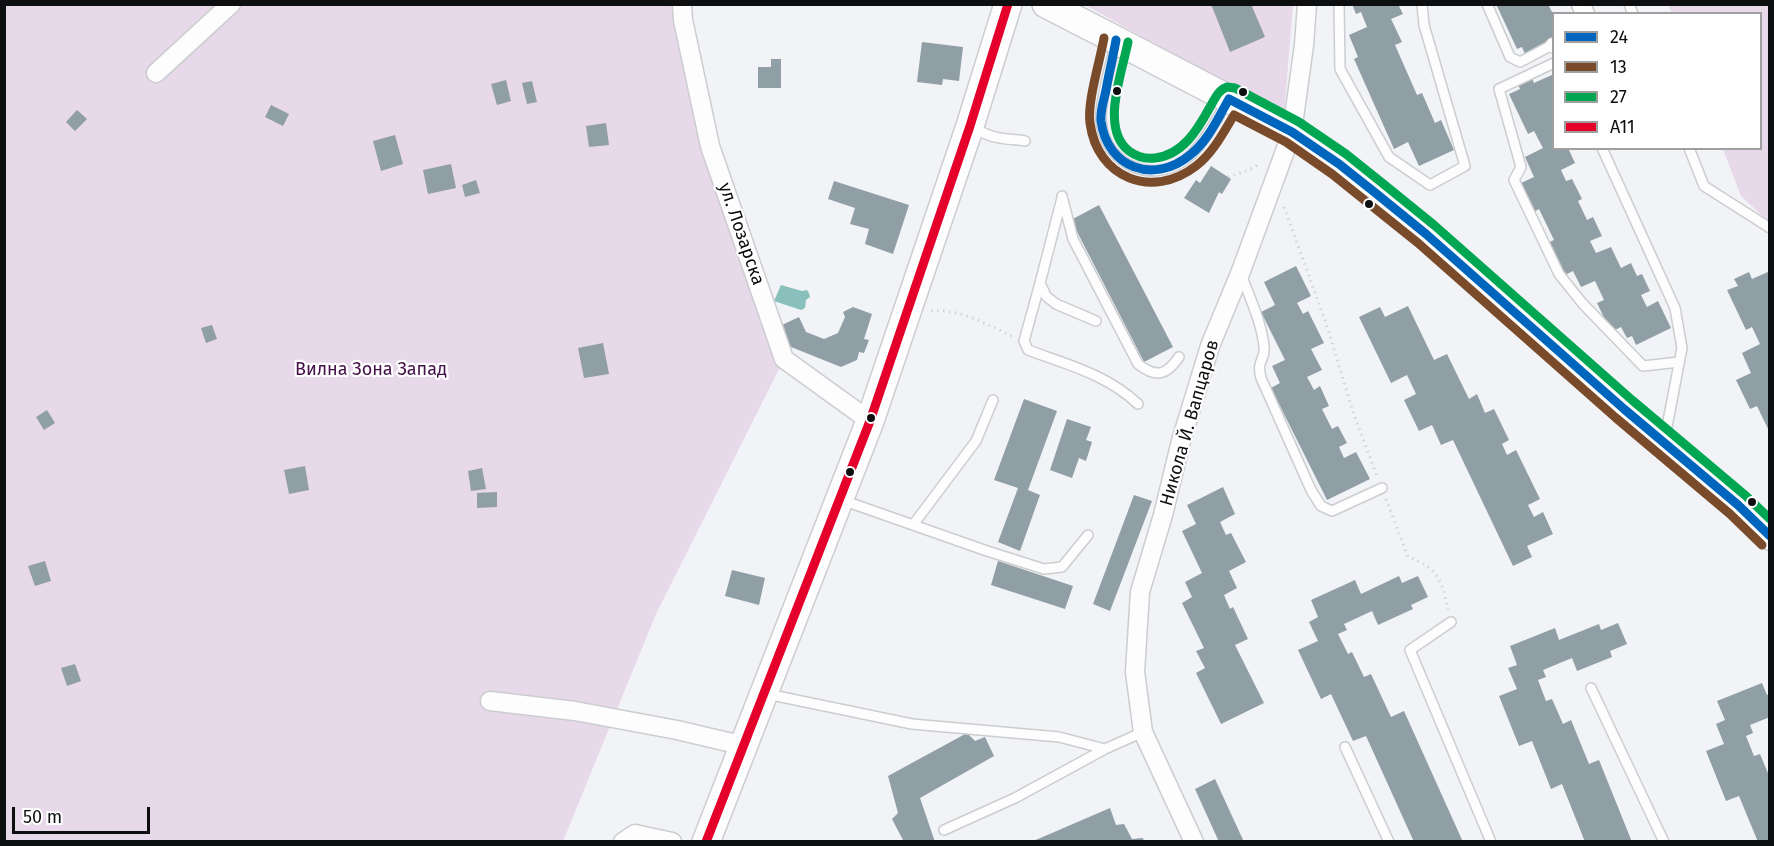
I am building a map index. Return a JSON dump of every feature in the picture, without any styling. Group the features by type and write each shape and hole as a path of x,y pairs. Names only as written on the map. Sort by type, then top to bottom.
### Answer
{"main road":[{"path":"706,842 870,421 970,126 1008,4"},
{"path":"1046,4 1292,132 1339,164 1426,234 1738,505 1770,536"}],"street":[{"path":"156,73 231,4"},
{"name":"ул. Лозарска","path":"682,4 683,21 710,146 784,359 870,421"},
{"name":"Никола Й. Вапцаров","path":"1194,842 1143,732 1135,672 1140,592 1163,515 1181,441 1210,346 1292,132 1307,4"},
{"path":"490,701 575,711 677,730 745,746"},
{"path":"623,842 635,834 672,842"}],"lane":[{"path":"1339,4 1340,69 1389,157 1430,185 1465,166 1424,25 1422,4"},
{"path":"1487,4 1510,57 1520,62 1552,46"},
{"path":"1116,40 1101,115 1103,133 1110,147 1129,166 1144,171 1160,171 1184,160 1198,148 1229,99"},
{"path":"1552,64 1499,89 1521,167 1514,180 1559,274 1584,304 1643,366 1679,362"},
{"path":"970,126 990,136 1025,141"},
{"path":"1603,150 1675,308 1682,348 1664,443"},
{"path":"1690,150 1704,186 1770,228"},
{"path":"1138,404 1124,391 1105,379 1028,350 1024,341 1062,196 1073,238 1138,364 1157,374 1172,368 1179,357"},
{"path":"1240,271 1261,328 1265,351 1258,368 1261,378 1311,490 1321,506 1332,511 1382,488"},
{"path":"1040,283 1046,296 1056,304 1096,321"},
{"path":"913,525 976,441 993,400"},
{"path":"840,499 1044,569 1062,567 1088,535"},
{"path":"1450,622 1410,651 1491,842"},
{"path":"1591,688 1664,842"},
{"path":"764,693 912,724 1059,737 1105,749"},
{"path":"944,830 1015,798 1105,749 1143,732"},
{"path":"1345,747 1389,842"}],"path":[{"path":"1274,180 1326,323 1353,412 1408,557 1421,561 1437,574 1446,598 1450,622"},
{"path":"906,317 934,310 950,311 1024,341"}],"green space":[{"name":"Вилна Зона Запад","path":"5,5 681,5 710,146 784,359 656,614 563,841 5,842"},
{"path":"1085,5 1293,5 1284,115"},
{"path":"1668,5 1769,5 1769,222 1741,196 1723,150 1762,150 1762,12 1672,12"}],"shaded area":[{"path":"781,285 802,291 807,290 810,297 806,300 805,308 801,310 774,301"}],"building":[{"path":"1211,4 1251,4 1265,37 1230,52"},
{"path":"1352,4 1398,4 1403,14 1391,19 1402,42 1395,45 1417,95 1422,93 1435,123 1441,120 1454,150 1419,166 1408,142 1394,149 1354,59 1358,57 1349,35 1367,27 1361,12 1356,14"},
{"path":"1496,4 1548,4 1552,12 1552,41 1525,54 1522,47 1517,49"},
{"path":"922,42 963,47 959,81 943,79 942,85 917,82"},
{"path":"771,59 781,59 781,88 758,88 758,67 771,67"},
{"path":"1552,75 1552,150 1569,150 1575,163 1561,170 1566,181 1572,179 1582,199 1578,201 1587,220 1593,217 1602,236 1590,241 1596,253 1611,247 1621,268 1631,263 1637,276 1642,274 1650,291 1641,295 1647,307 1658,301 1671,328 1636,345 1632,336 1627,338 1621,327 1611,332 1597,303 1604,300 1595,281 1581,287 1573,271 1563,276 1547,243 1554,240 1539,209 1532,213 1519,184 1534,177 1525,157 1543,148 1534,131 1528,134 1509,94 1520,89 1517,82 1531,76 1534,83"},
{"path":"506,80 511,101 497,105 491,84"},
{"path":"532,81 537,102 527,104 522,83"},
{"path":"271,105 289,114 283,126 265,117"},
{"path":"77,110 87,119 75,131 66,122"},
{"path":"606,123 609,145 589,147 586,126"},
{"path":"395,135 403,164 381,171 373,141"},
{"path":"451,164 456,188 428,194 423,170"},
{"path":"1211,166 1231,179 1222,194 1219,192 1209,213 1184,198 1196,180 1200,183"},
{"path":"476,180 480,193 465,197 462,185"},
{"path":"834,181 909,205 893,254 865,244 869,229 850,224 855,208 828,199"},
{"path":"1099,205 1173,347 1144,362 1071,220"},
{"path":"1296,266 1311,296 1297,303 1303,314 1308,311 1324,343 1311,349 1322,370 1307,377 1314,390 1320,386 1329,406 1322,409 1332,429 1338,426 1347,443 1339,447 1344,458 1356,452 1370,479 1327,500 1271,388 1280,383 1272,366 1285,360 1261,312 1275,305 1264,282"},
{"path":"1770,271 1770,433 1757,406 1750,409 1736,380 1751,373 1742,353 1760,344 1752,327 1746,330 1727,290 1738,286 1734,279 1749,272 1752,279"},
{"path":"1408,306 1434,360 1447,354 1469,399 1477,394 1485,413 1494,409 1509,440 1502,444 1507,455 1516,450 1540,499 1528,505 1534,517 1543,512 1553,534 1527,546 1532,557 1513,566 1453,440 1441,445 1432,425 1419,431 1404,400 1416,394 1407,375 1391,383 1359,317 1380,307 1385,317"},
{"path":"853,307 872,314 864,339 869,340 864,353 859,352 857,360 841,367 791,347 782,325 799,317 806,332 824,339 838,333 845,317 843,312"},
{"path":"212,325 217,339 206,343 201,328"},
{"path":"603,343 609,374 584,378 578,348"},
{"path":"1024,399 1057,411 1028,490 1040,495 1020,551 998,542 1018,488 994,480"},
{"path":"47,410 55,423 44,430 36,417"},
{"path":"1067,419 1091,427 1086,440 1092,442 1086,461 1079,458 1072,478 1050,470"},
{"path":"305,466 309,490 289,494 284,470"},
{"path":"482,468 486,489 471,491 468,471"},
{"path":"1223,487 1235,514 1220,522 1226,535 1231,533 1246,562 1229,571 1237,588 1224,595 1230,609 1233,607 1248,639 1235,645 1264,703 1221,724 1196,673 1205,668 1196,651 1204,648 1182,603 1192,597 1185,582 1202,573 1182,531 1196,524 1187,505"},
{"path":"497,492 497,507 477,508 477,493"},
{"path":"1134,495 1152,501 1110,611 1093,604"},
{"path":"45,561 51,581 35,586 28,566"},
{"path":"998,561 1073,586 1065,609 991,585"},
{"path":"732,570 765,578 759,605 725,596"},
{"path":"1399,576 1402,583 1418,576 1428,597 1411,605 1413,609 1378,625 1372,611 1344,624 1347,630 1338,634 1348,654 1352,652 1364,677 1371,674 1391,717 1404,711 1463,842 1414,842 1366,736 1353,741 1331,694 1321,699 1298,650 1318,641 1309,622 1318,617 1311,600 1355,580 1361,594"},
{"path":"1618,623 1627,644 1610,651 1612,657 1577,671 1572,658 1543,670 1546,677 1538,680 1546,701 1552,699 1563,724 1571,720 1589,764 1599,760 1632,842 1585,842 1562,784 1551,789 1532,741 1519,746 1499,696 1517,689 1508,668 1517,665 1510,646 1555,628 1559,640 1599,624 1601,630"},
{"path":"75,664 81,681 67,686 61,668"},
{"path":"1762,683 1767,695 1770,694 1770,717 1750,725 1753,733 1746,736 1754,756 1760,754 1770,778 1770,840 1758,842 1739,796 1726,801 1706,751 1724,744 1716,724 1725,720 1717,701"},
{"path":"967,733 975,741 985,737 994,756 920,798 935,842 904,842 892,819 898,813 888,776"},
{"path":"1215,779 1244,842 1219,842 1195,789"},
{"path":"1110,808 1116,825 1124,824 1132,839 1143,838 1144,842 1031,842"}],"transit line":[{"name":"А11","path":"706,842 870,421 970,126 1008,4"},
{"name":"13","path":"1104,38 1092,93 1090,123 1095,142 1103,158 1115,170 1129,178 1145,182 1162,181 1179,176 1196,166 1208,155 1234,115 1286,142 1332,174 1418,243 1616,418 1730,514 1762,545"},
{"name":"24","path":"1116,40 1101,121 1105,137 1112,150 1122,160 1134,167 1148,170 1162,169 1176,164 1202,143 1229,99 1292,132 1339,164 1426,234 1624,409 1738,505 1770,536"},
{"name":"27","path":"1128,42 1118,84 1114,115 1120,141 1129,151 1148,158 1165,156 1174,152 1188,140 1217,95 1227,87 1235,88 1299,122 1346,154 1434,225 1770,519"}]}
